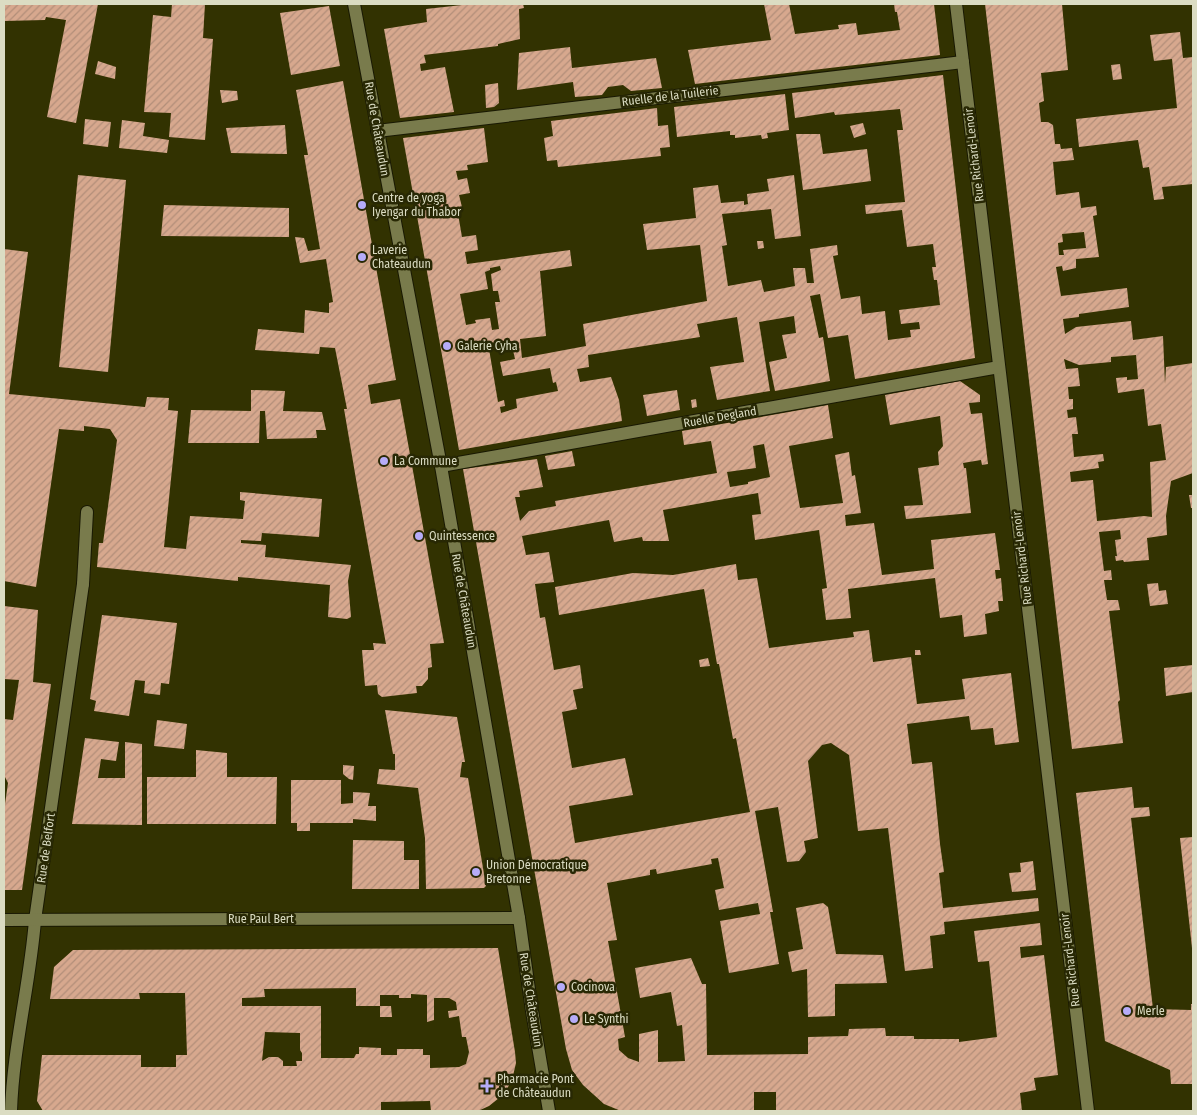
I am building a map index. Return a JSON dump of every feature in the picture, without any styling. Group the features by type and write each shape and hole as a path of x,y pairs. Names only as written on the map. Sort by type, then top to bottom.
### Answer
{"street":[{"name":"Rue de Châteaudun","path":"354,4 441,466 519,918 532,1012 549,1111"},
{"name":"Rue Richard-Lenoir","path":"956,4 1088,1111"},
{"name":"Ruelle de la Tuilerie","path":"377,131 963,62"},
{"name":"Ruelle Degland","path":"441,466 999,367"},
{"name":"Rue de Belfort","path":"11,1111 12,1084 33,948 35,920 83,584 87,512"},
{"name":"Rue Paul Bert","path":"4,920 519,918"}],"building":[{"path":"4,4 98,4 76,123 47,117 66,20 46,17 45,20 4,21"},
{"path":"172,4 205,4 203,38 213,39 205,140 169,137 171,113 144,112 153,15 171,17"},
{"path":"471,4 523,4 524,8 519,9 520,39 498,44 498,46 424,55 426,63 420,64 421,71 445,67 454,112 400,118 384,29 427,22 426,9"},
{"path":"764,4 789,4 795,34 839,29 838,25 856,23 858,35 900,30 894,4 934,4 940,55 695,84 688,50 771,40"},
{"path":"985,4 1062,4 1068,70 1041,73 1044,101 1039,103 1041,122 1048,122 1053,125 1055,144 1060,144 1061,149 1072,148 1074,160 1053,162 1056,195 1079,192 1081,208 1096,206 1097,215 1093,216 1099,257 1076,259 1076,268 1063,271 1062,266 1056,267 1061,296 1127,288 1129,307 1079,314 1079,317 1063,319 1065,334 1076,327 1131,321 1133,340 1163,336 1165,384 1166,367 1193,363 1193,473 1171,481 1166,516 1167,535 1147,538 1149,560 1124,562 1123,560 1116,561 1115,556 1117,556 1115,540 1121,539 1120,530 1099,532 1104,571 1111,570 1112,580 1104,580 1107,600 1118,600 1120,610 1109,611 1120,700 1118,702 1123,743 1072,749","holes":["1084,232 1086,248 1063,250 1064,255 1059,255 1058,243 1063,242 1062,234","1136,355 1138,379 1116,378 1118,393 1144,389 1148,426 1161,424 1166,460 1150,462 1152,517 1144,516 1097,521 1093,480 1071,482 1070,472 1099,468 1098,462 1104,461 1103,454 1074,457 1072,434 1078,434 1076,417 1068,418 1067,410 1073,409 1073,399 1069,399 1068,387 1080,386 1078,368 1066,369 1064,359 1079,365 1111,362 1111,357"]},
{"path":"329,6 340,66 291,75 280,13"},
{"path":"1180,32 1183,58 1193,57 1193,184 1162,187 1164,199 1154,200 1149,167 1143,168 1138,140 1079,147 1076,119 1177,108 1172,59 1154,61 1150,35"},
{"path":"570,47 572,68 656,58 662,88 631,91 623,85 608,87 602,95 575,97 573,82 517,90 519,53"},
{"path":"98,61 116,67 115,79 95,74"},
{"path":"1120,64 1122,79 1113,80 1111,65"},
{"path":"943,75 975,358 855,379 848,335 828,338 820,294 810,296 819,338 823,337 830,381 775,391 769,362 787,358 782,335 796,333 794,316 759,322 770,391 717,400 710,367 744,362 737,317 697,324 700,337 588,355 589,367 577,369 580,382 611,377 619,400 622,421 459,450 403,138 484,128 488,162 467,165 468,170 456,171 458,180 467,178 470,193 459,195 462,207 457,208 462,237 476,235 478,250 465,252 467,264 570,250 572,266 540,271 546,336 520,339 522,358 586,346 583,324 707,301 700,245 647,250 643,224 696,218 693,188 718,185 721,203 744,201 744,205 748,204 747,194 769,191 767,179 794,175 801,236 775,239 771,209 722,214 727,245 722,246 728,286 761,280 764,292 795,286 793,268 805,268 807,283 814,283 810,249 837,245 838,255 833,256 841,299 860,296 862,314 885,311 888,340 911,337 910,330 920,329 919,322 901,324 899,310 940,305 937,280 934,280 932,267 936,267 933,244 907,247 902,210 866,214 865,205 905,202 897,130 903,130 900,109 835,115 834,112 795,118 792,93","holes":["500,266 501,270 491,274 493,291 498,291 500,302 495,302 499,329 492,330 490,318 475,320 476,323 466,325 460,294 488,289 485,272 490,270 490,268","512,346 515,359 500,362 503,376 550,368 553,383 556,382 558,391 516,399 517,408 501,413 500,407 505,406 504,400 498,402 489,349"]},
{"path":"343,81 396,380 368,385 371,404 400,399 444,643 430,644 432,667 428,668 428,679 422,686 416,686 417,693 382,697 378,694 377,685 365,686 362,650 374,650 373,643 386,644 357,485 344,409 347,409 335,348 320,347 319,354 255,350 258,329 304,333 305,310 329,313 329,303 333,302 326,259 300,263 295,237 304,238 308,251 320,249 304,155 308,155 296,90"},
{"path":"498,83 499,103 494,107 486,108 485,85"},
{"path":"220,90 237,91 238,100 222,103"},
{"path":"785,94 789,130 767,133 768,138 762,139 761,135 735,138 735,135 730,135 730,131 677,137 674,107"},
{"path":"657,108 658,126 668,125 670,147 660,148 661,156 558,167 557,160 547,161 544,138 553,136 551,121"},
{"path":"85,119 111,122 108,147 83,144"},
{"path":"122,120 145,123 143,136 169,140 167,153 119,148"},
{"path":"863,123 866,134 854,138 850,126"},
{"path":"285,125 287,154 231,153 226,128"},
{"path":"796,134 820,134 823,154 867,149 871,181 803,190"},
{"path":"78,175 126,180 108,372 59,367"},
{"path":"164,205 289,208 289,237 161,236"},
{"path":"757,241 763,241 764,248 758,249"},
{"path":"4,249 28,252 9,394 145,407 147,397 169,398 168,410 178,411 164,547 186,549 190,516 243,519 245,501 240,500 240,492 322,499 319,537 262,533 261,541 241,540 241,543 266,545 265,557 351,565 348,581 351,617 347,619 328,617 330,585 238,577 238,581 97,567 99,543 103,543 117,440 110,429 84,426 84,431 59,429 36,587 4,581"},
{"path":"960,381 980,395 980,402 969,403 971,414 982,413 988,464 982,465 981,460 963,463 964,468 966,468 971,513 906,519 904,506 923,505 918,468 939,465 938,452 943,446 940,416 890,425 885,395"},
{"path":"251,390 285,391 283,411 322,412 326,430 316,430 317,438 267,439 265,411 260,411 259,443 188,443 191,410 251,411"},
{"path":"677,390 680,410 647,416 643,395"},
{"path":"696,399 697,407 692,408 691,400"},
{"path":"828,405 833,438 789,446 800,508 843,503 835,455 849,452 852,476 855,475 861,513 845,515 846,526 874,523 882,575 934,569 931,540 995,533 1000,570 995,570 996,579 1001,578 1003,601 998,601 999,611 985,614 987,634 964,637 962,615 940,618 935,578 848,589 851,618 826,620 822,589 827,588 819,530 755,540 752,515 761,514 758,493 663,510 669,541 643,541 642,537 614,542 609,520 522,536 526,555 549,552 554,582 535,584 540,618 545,617 554,670 580,665 583,688 573,690 577,709 562,712 572,768 625,758 633,795 569,806 575,843 750,812 736,738 733,739 719,664 717,664 704,589 559,615 555,587 633,573 673,575 736,564 738,580 757,578 769,648 854,637 853,632 869,630 873,662 911,657 917,704 965,699 962,679 1011,673 1019,742 995,745 993,728 971,730 969,716 907,724 912,764 932,762 944,872 939,873 943,908 1038,898 1039,911 944,922 945,934 930,936 933,968 905,971 888,828 858,831 849,755 831,743 822,745 808,761 818,838 804,841 806,852 799,861 787,862 778,807 755,811 773,912 770,912 779,964 729,973 720,921 760,914 758,903 719,910 715,890 724,888 718,858 711,859 712,864 657,874 656,869 650,870 650,875 607,883 617,940 608,941 625,1037 618,1039 619,1050 628,1058 639,1062 639,1034 658,1030 658,1062 685,1061 682,1025 677,1026 671,992 640,998 635,968 691,958 702,984 706,984 707,1055 808,1054 808,1037 848,1036 849,1029 885,1028 886,1036 914,1036 914,1039 959,1039 959,1042 997,1037 989,961 978,962 974,931 1040,923 1042,945 1020,947 1021,958 1044,955 1058,1075 1034,1078 1036,1090 1020,1093 1022,1111 776,1111 776,1092 754,1092 754,1111 621,1111 604,1104 583,1085 572,1070 566,1049 463,469 537,459 543,487 519,491 520,497 515,497 520,521 529,511 556,506 555,501 717,473 711,441 684,445 682,431","holes":["764,444 770,477 730,487 727,472 756,468 753,446"]},
{"path":"572,451 575,466 548,470 545,456"},
{"path":"1189,495 1193,495 1193,508 1191,508"},
{"path":"1158,583 1159,591 1166,590 1168,604 1150,606 1147,584"},
{"path":"4,606 38,610 33,682 51,684 22,890 4,890 4,811 8,783 4,775 4,719 13,720 19,680 4,679"},
{"path":"102,615 177,623 169,684 161,683 160,695 144,693 145,681 135,680 129,716 94,711 96,701 90,699"},
{"path":"915,650 920,650 921,655 915,655"},
{"path":"708,658 710,666 700,667 699,660"},
{"path":"1193,665 1193,692 1166,696 1164,668"},
{"path":"385,710 457,717 465,762 462,762 460,777 468,778 486,886 484,888 426,889 425,838 418,788 377,784 379,769 395,770 395,754 393,754"},
{"path":"157,720 187,724 184,749 154,746"},
{"path":"85,738 119,742 116,761 101,759 98,778 125,778 125,742 142,744 142,825 72,824"},
{"path":"196,750 227,753 227,777 277,777 276,824 147,824 147,777 196,777"},
{"path":"343,765 354,766 353,780 343,774"},
{"path":"291,780 341,780 341,804 353,803 353,792 370,793 368,806 376,806 376,821 353,819 353,823 310,823 310,831 297,831 297,823 291,823"},
{"path":"1132,787 1134,808 1149,807 1150,816 1131,818 1153,1009 1191,1010 1191,1004 1193,1004 1193,1084 1171,1084 1170,1070 1105,1041 1076,793"},
{"path":"1193,837 1193,948 1192,948 1180,838"},
{"path":"353,840 404,841 404,860 419,860 419,889 352,889"},
{"path":"1033,861 1036,890 1012,892 1009,873 1021,872 1020,863"},
{"path":"823,903 828,907 836,954 883,955 887,983 835,984 835,1016 808,1017 807,969 792,972 788,952 803,949 796,908"},
{"path":"498,948 515,1052 516,1063 512,1080 504,1094 489,1106 478,1111 431,1111 430,1101 381,1102 381,1111 43,1111 37,1101 42,1055 141,1055 141,1067 176,1067 176,1055 187,1055 185,993 139,993 140,999 50,999 54,967 73,950","holes":["356,988 356,1006 380,1006 380,995 399,995 399,998 411,998 411,994 427,995 427,1022 434,1020 434,998 449,998 456,1002 457,1010 448,1011 449,1018 459,1016 462,1037 466,1037 469,1052 466,1064 459,1067 430,1068 430,1055 423,1055 423,1049 397,1049 397,1055 381,1055 381,1048 359,1047 359,1054 356,1054 354,1058 321,1058 321,1006 242,1006 242,998 265,997 264,989","265,1032 300,1033 302,1061 296,1061 297,1066 283,1066 283,1061 278,1057 269,1057 262,1061"]},
{"path":"380,1006 391,1006 392,1017 380,1017"}],"place":[{"name":"Centre de yoga Iyengar du Thabor","path":"362,205"},
{"name":"Laverie Chateaudun","path":"362,257"},
{"name":"Galerie Cyha","path":"447,346"},
{"name":"La Commune","path":"384,461"},
{"name":"Quintessence","path":"419,536"},
{"name":"Union Démocratique Bretonne","path":"476,872"},
{"name":"Cocinova","path":"561,987"},
{"name":"Merle","path":"1127,1011"},
{"name":"Le Synthi","path":"574,1019"},
{"name":"Pharmacie Pont de Châteaudun","path":"487,1086"}]}
